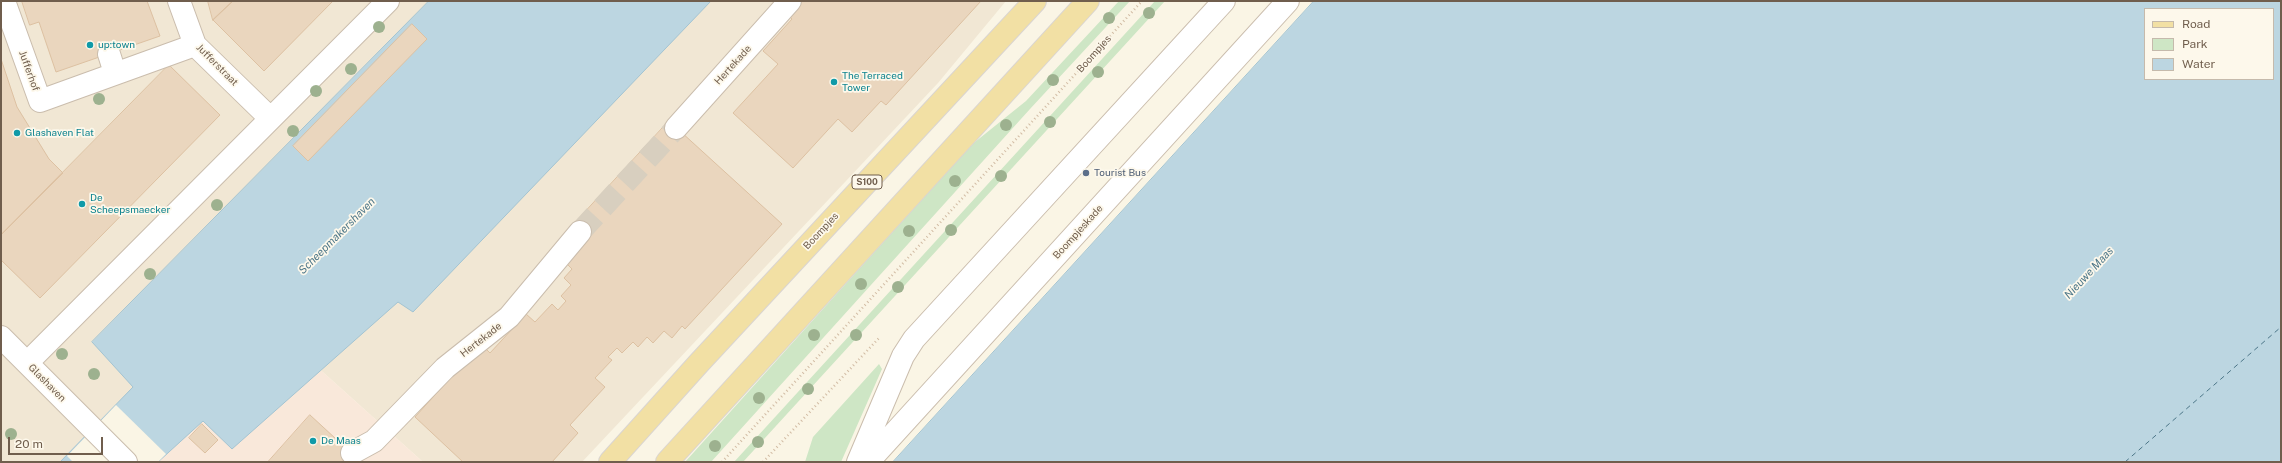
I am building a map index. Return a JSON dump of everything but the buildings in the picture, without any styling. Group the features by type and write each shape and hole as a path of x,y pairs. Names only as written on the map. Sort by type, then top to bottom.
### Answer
{"main road":[{"name":"Boompjes","path":"610,462 699,363 1035,1"},
{"path":"667,462 1088,1"}],"street":[{"name":"Jufferstraat","path":"179,1 195,45 270,118"},
{"path":"27,364 388,1"},
{"name":"Hertekade","path":"676,128 790,1"},
{"path":"858,462 903,356 914,339 1224,1"},
{"name":"Boompjeskade","path":"868,462 1288,1"},
{"name":"Jufferhof","path":"12,6 40,101 112,63 195,45"},
{"name":"Hertekade","path":"359,458 445,368 509,318 580,232"},
{"name":"Glashaven","path":"1,337 92,430 126,462"}],"path":[{"name":"Boompjes","path":"722,462 1142,1"}],"shaded area":[{"path":"1,1 569,1 63,462 1,462"},
{"path":"670,1 1006,1 938,83 582,462 423,462 315,365"},
{"path":"315,365 423,462 144,462 208,405"}],"green space":[{"path":"1119,1 1130,1 1030,109 711,462 685,462 970,146 1026,101"},
{"path":"1155,1 1165,1 743,462 734,462"},
{"path":"879,364 882,369 841,462 805,462 813,437"}],"water":[{"name":"Scheepmakershaven","path":"429,1 711,1 413,312 398,302 232,449 203,421 158,462 60,462 133,387 92,342"},
{"name":"Nieuwe Maas","path":"1314,1 2281,1 2281,462 893,462"}],"pier":[{"path":"116,405 166,454 158,462 73,462 67,456"}],"ferry route":[{"path":"2125,462 2281,327"}],"tunnel":[{"path":"580,232 676,128"}],"place":[{"name":"up:town","path":"90,45"},
{"name":"The Terraced Tower","path":"834,82"},
{"name":"Glashaven Flat","path":"17,133"},
{"name":"Tourist Bus","path":"1086,173"},
{"name":"De Scheepsmaecker","path":"82,204"},
{"name":"De Maas","path":"313,441"}]}
